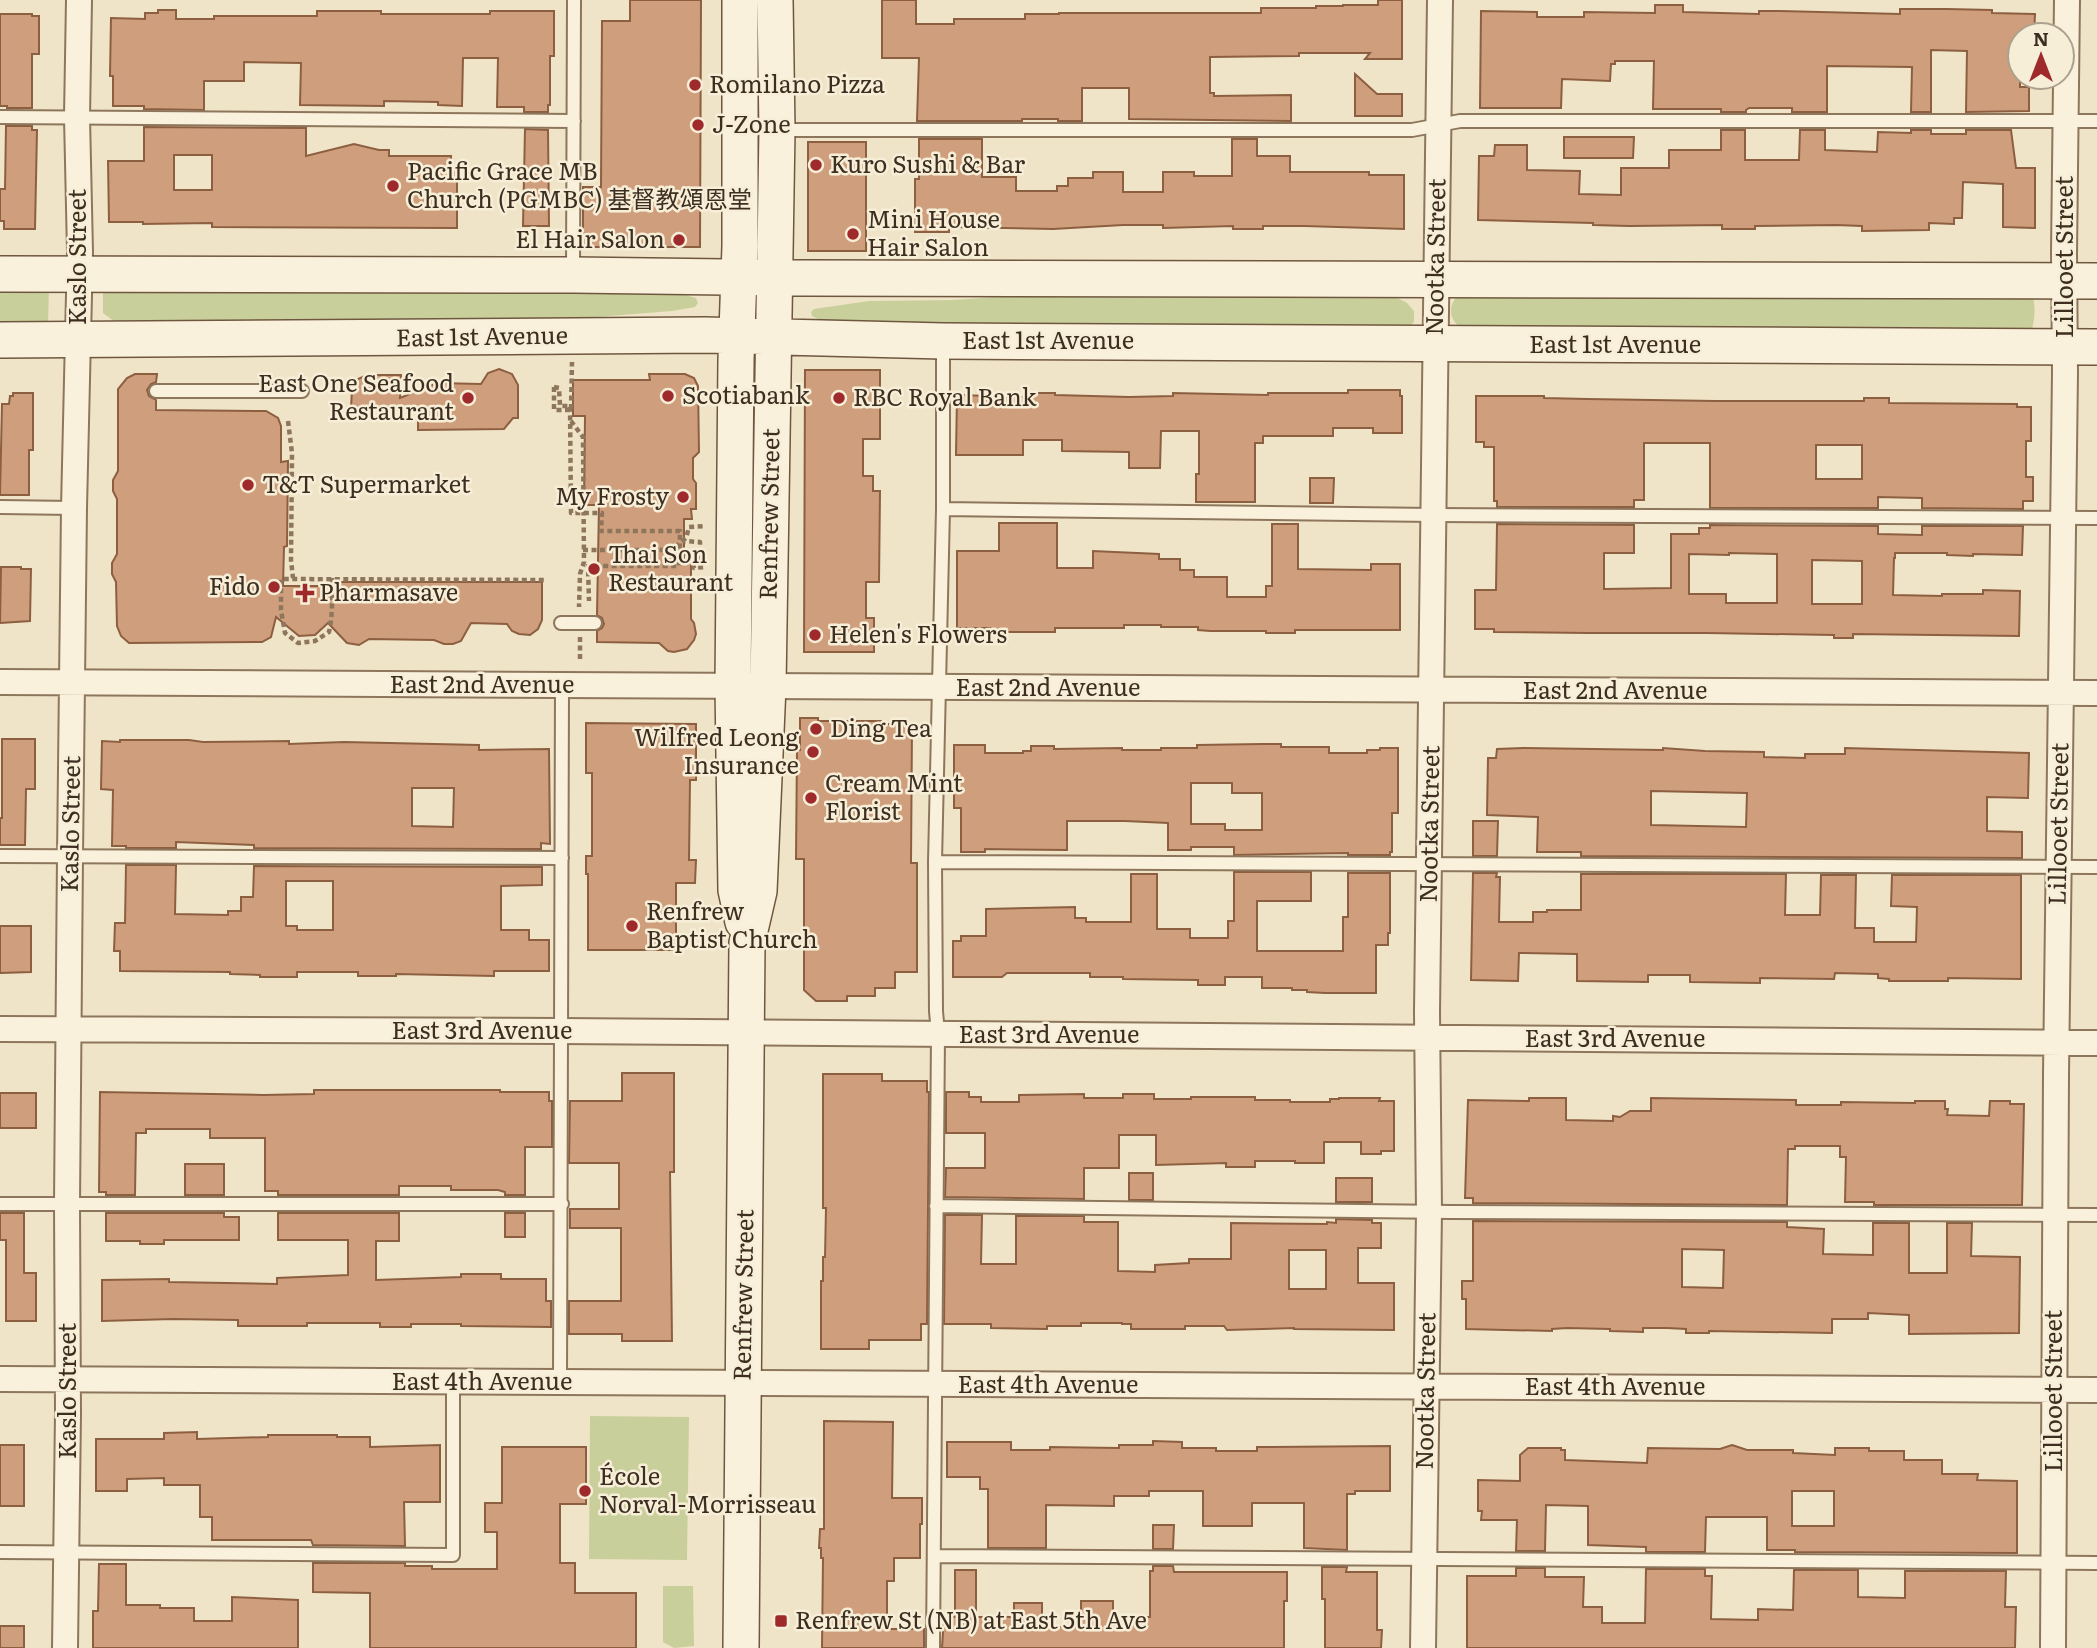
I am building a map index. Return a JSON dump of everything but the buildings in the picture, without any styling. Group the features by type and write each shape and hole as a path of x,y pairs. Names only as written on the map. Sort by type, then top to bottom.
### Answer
{"main road":[{"name":"Renfrew Street","path":"740,0 733,686 736,890 747,943"},
{"name":"Renfrew Street","path":"741,1648 747,943 759,891 768,686 776,278 775,0"},
{"path":"0,274 2081,281"},
{"name":"East 1st Avenue","path":"0,340 737,336 943,341 2081,347"}],"street":[{"name":"Kaslo Street","path":"65,1648 70,856 79,274 79,0"},
{"name":"Nootka Street","path":"1423,1648 1429,1211 1427,1038 1440,0"},
{"name":"Lillooet Street","path":"2053,1648 2063,518 2081,347 2081,281 2066,121 2067,0"},
{"name":"East 2nd Avenue","path":"0,682 2097,693"},
{"name":"East 3rd Avenue","path":"0,1029 2097,1043"},
{"name":"East 4th Avenue","path":"0,1379 2097,1390"}],"lane":[{"path":"573,275 574,0"},
{"path":"0,117 574,121"},
{"path":"777,130 1412,131 1460,121 2097,121"},
{"path":"933,1648 938,1034 935,862 943,509 943,341"},
{"path":"156,391 302,391"},
{"path":"0,507 74,508"},
{"path":"943,509 1434,515 2097,518"},
{"path":"561,623 594,623"},
{"path":"560,1382 562,685"},
{"path":"0,856 562,858"},
{"path":"935,862 2097,867"},
{"path":"0,1204 562,1204"},
{"path":"936,1206 2097,1215"},
{"path":"0,1552 453,1555 453,1381"},
{"path":"934,1556 2097,1563"}],"path":[{"path":"572,361 571,420 583,437 583,550 680,548 693,561 694,568 702,566"},
{"path":"571,410 562,410 554,410 554,387 559,388 560,406 570,406 570,420 570,446 571,513 602,513 600,531 680,531 679,566 588,566 589,601"},
{"path":"288,421 292,453 292,578 434,578"},
{"path":"680,548 689,527 705,526"},
{"path":"655,549 680,548 700,542 700,558 685,557 680,548"},
{"path":"575,566 584,562"},
{"path":"332,578 332,591 332,616 329,632 315,641 299,643 285,633 281,610 281,579 307,579 321,579 334,579 374,579 387,580 547,580"}],"green space":[{"path":"0,287 49,288 48,325 0,326"},
{"path":"103,288 667,290 696,298 698,303 695,307 672,311 597,317 115,322 103,313"},
{"path":"1053,293 1388,293 1407,303 1414,311 1414,322 1406,329 865,327 818,319 812,316 811,312 814,309 869,301 954,300"},
{"path":"2032,294 2034,313 2031,332 1460,327 1451,313 1457,296"},
{"path":"590,1416 689,1417 687,1560 589,1559"},
{"path":"663,1586 693,1586 694,1646 674,1648 663,1642"}],"place":[{"name":"Romilano Pizza","path":"695,85"},
{"name":"J-Zone","path":"698,125"},
{"name":"Kuro Sushi & Bar","path":"816,165"},
{"name":"Pacific Grace MB Church (PGMBC) 基督教頌恩堂","path":"393,186"},
{"name":"Mini House Hair Salon","path":"853,234"},
{"name":"El Hair Salon","path":"679,240"},
{"name":"Scotiabank","path":"668,396"},
{"name":"East One Seafood Restaurant","path":"468,398"},
{"name":"RBC Royal Bank","path":"839,398"},
{"name":"T&T Supermarket","path":"248,485"},
{"name":"My Frosty","path":"683,497"},
{"name":"Thai Son Restaurant","path":"594,569"},
{"name":"Fido","path":"274,587"},
{"name":"Pharmasave","path":"305,593"},
{"name":"Helen's Flowers","path":"815,635"},
{"name":"Ding Tea","path":"816,729"},
{"name":"Wilfred Leong Insurance","path":"813,752"},
{"name":"Cream Mint Florist","path":"811,798"},
{"name":"Renfrew Baptist Church","path":"632,926"},
{"name":"École Norval-Morrisseau","path":"585,1491"},
{"name":"Renfrew St (NB) at East 5th Ave","path":"781,1621"}]}
